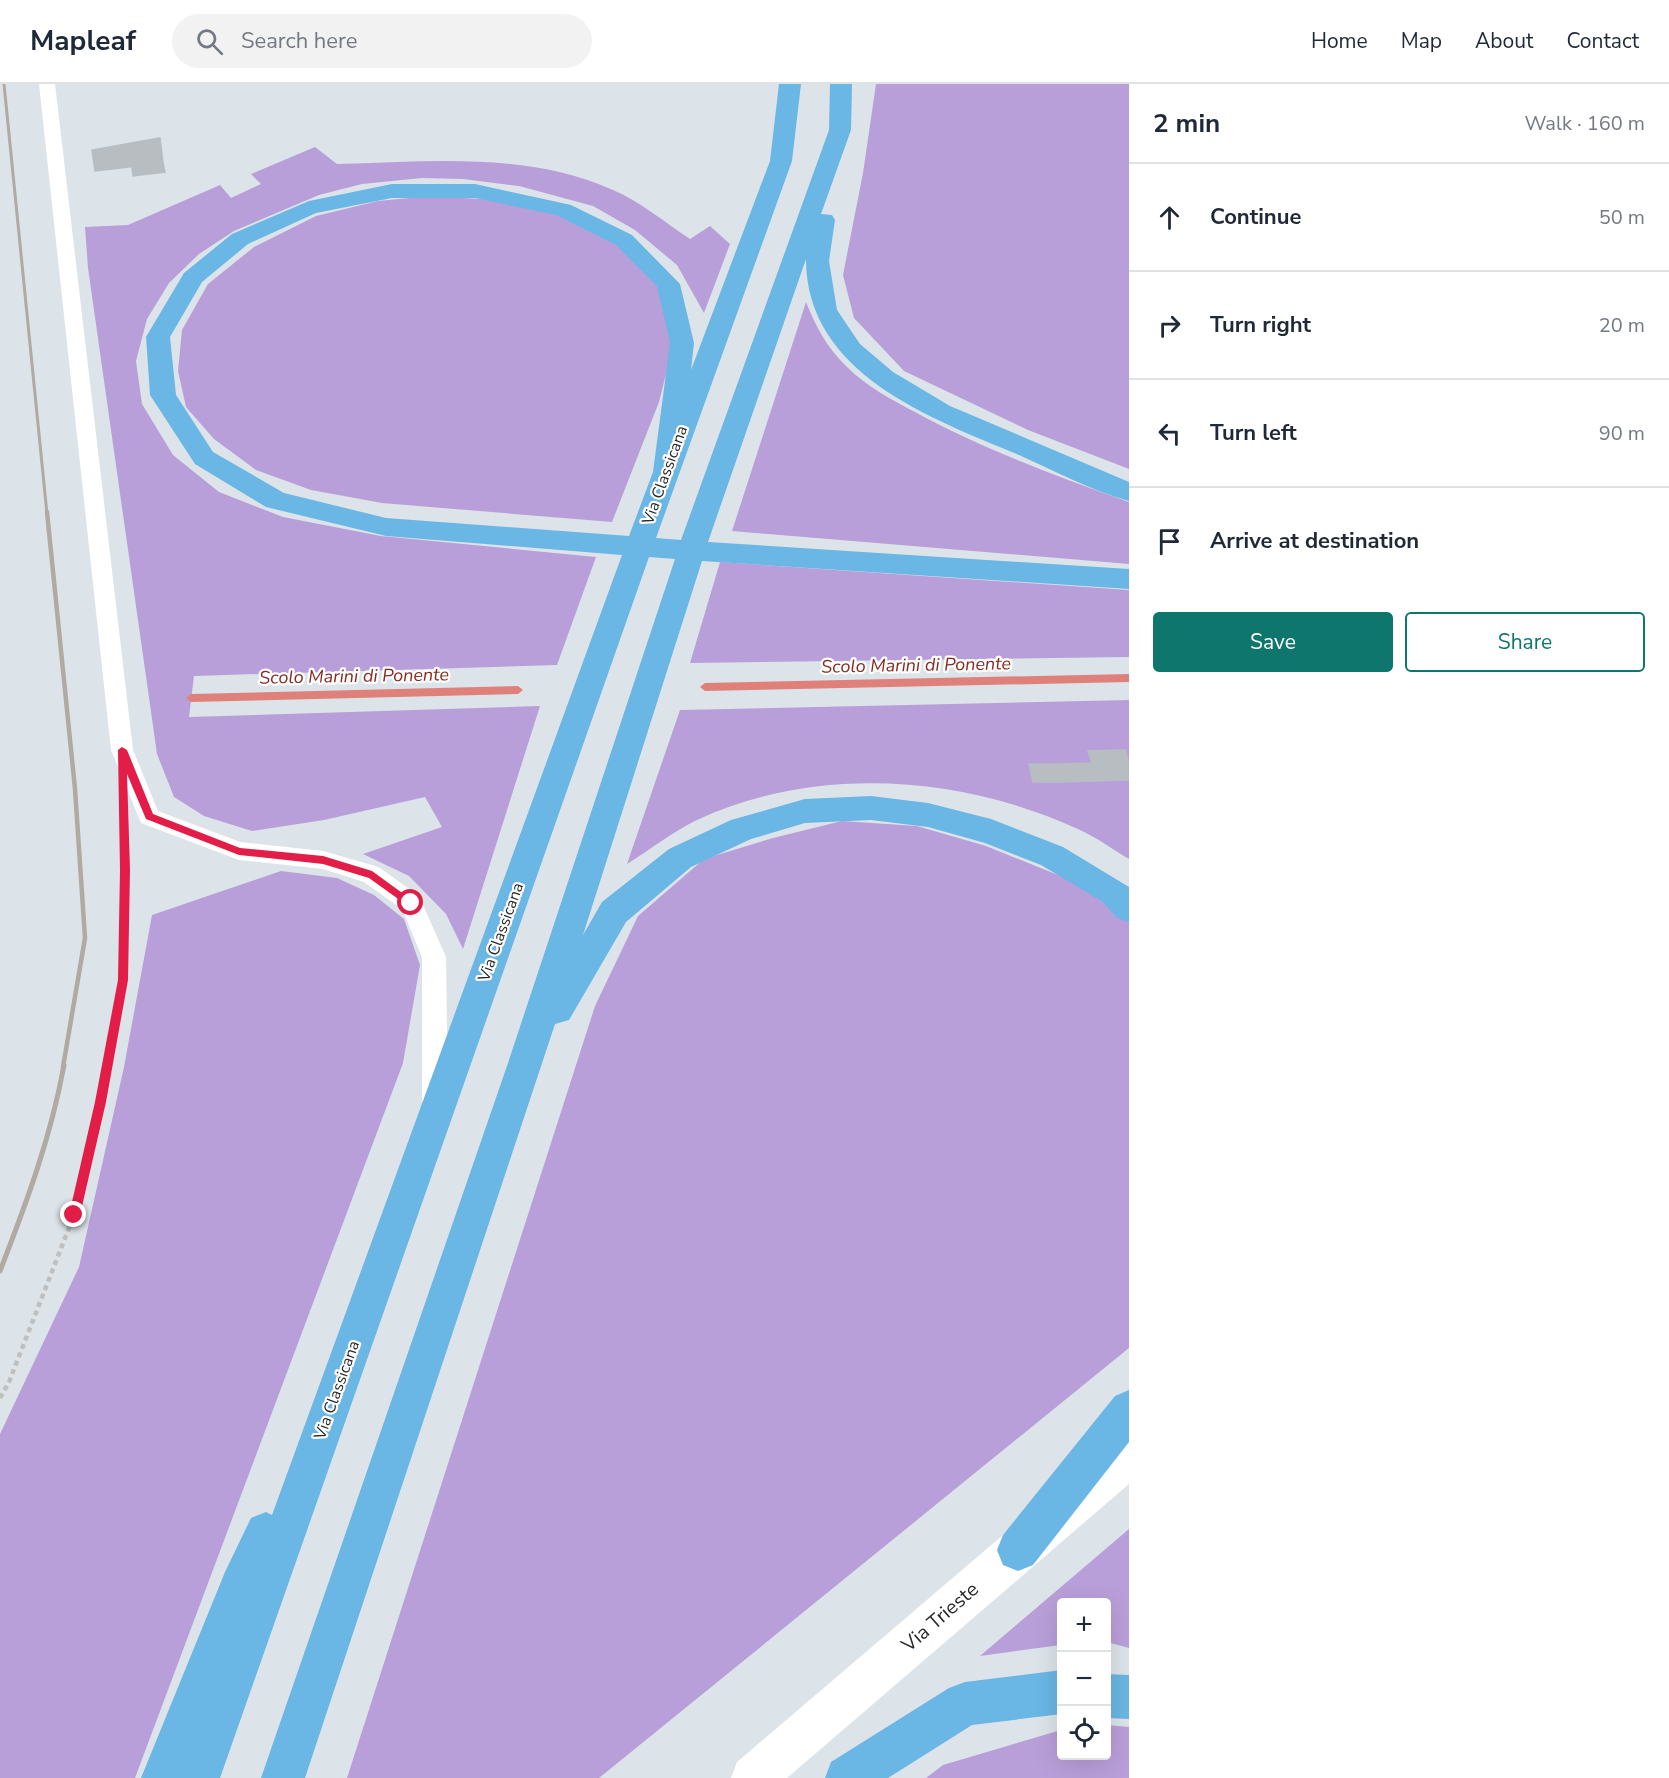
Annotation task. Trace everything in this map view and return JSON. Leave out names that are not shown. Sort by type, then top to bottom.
[{"type":"highway","points":[[783,84],[787,122]]},
{"type":"highway","name":"Via Classicana","points":[[198,1778],[666,472],[781,161],[790,84]]},
{"type":"highway","points":[[841,84],[840,130],[817,261],[825,310],[851,350],[884,378],[941,412],[1129,492]]},
{"type":"highway","points":[[283,1778],[524,1066],[714,482],[840,130]]},
{"type":"highway","points":[[666,472],[682,343],[668,284],[624,240],[563,210],[475,191],[392,191],[309,208],[240,239],[192,278],[158,337],[163,396],[204,458],[276,500],[386,526],[567,542],[1129,579]]},
{"type":"highway","points":[[524,1066],[614,912],[680,858],[741,829],[805,811],[871,808],[928,815],[991,832],[1053,856],[1114,893],[1129,908]]},
{"type":"highway","points":[[163,1778],[240,1587],[343,1371]]},
{"type":"highway","points":[[1018,1550],[1129,1410]]},
{"type":"highway","points":[[847,1778],[965,1704],[1057,1693]]},
{"type":"highway","points":[[1111,1696],[1129,1698]]},
{"type":"main road","name":"Via Trieste","points":[[753,1778],[1018,1550],[1129,1458]]},
{"type":"lane","points":[[47,84],[122,750],[149,817],[239,851],[323,860],[372,875],[411,903],[434,957],[435,1118]]},
{"type":"path","points":[[0,1398],[9,1382],[74,1215],[101,1102],[123,980],[124,834]]},
{"type":"shaded area","points":[[876,84],[1129,84],[1129,469],[1028,430],[904,371],[854,318],[843,275],[863,173]]},
{"type":"shaded area","points":[[315,147],[337,164],[442,161],[512,164],[546,169],[613,190],[642,206],[690,239],[710,226],[730,244],[704,313],[677,265],[635,230],[593,206],[519,186],[463,179],[422,178],[362,184],[319,195],[234,231],[199,254],[169,283],[147,319],[136,361],[142,404],[173,455],[219,492],[283,517],[381,536],[596,557],[557,665],[194,676],[189,717],[540,706],[463,949],[446,914],[409,876],[363,854],[442,827],[425,797],[324,820],[252,831],[204,816],[174,797],[157,754],[88,268],[85,227],[128,225],[220,185],[231,198],[261,184],[251,174]]},
{"type":"shaded area","points":[[430,196],[498,200],[552,213],[586,227],[625,250],[655,280],[664,296],[674,342],[659,402],[612,522],[382,503],[311,490],[256,470],[214,439],[186,407],[178,371],[182,330],[208,284],[254,247],[316,216],[378,201]]},
{"type":"shaded area","points":[[806,302],[818,329],[840,360],[854,374],[879,392],[993,450],[1129,502],[1129,564],[732,531]]},
{"type":"shaded area","points":[[720,562],[1129,590],[1129,657],[690,663]]},
{"type":"shaded area","points":[[1129,700],[1129,859],[1085,832],[1033,811],[985,797],[937,788],[888,784],[839,784],[790,791],[743,802],[697,820],[627,864],[680,710]]},
{"type":"shaded area","points":[[842,821],[917,826],[986,846],[1068,879],[1123,914],[1129,922],[1129,1348],[599,1778],[347,1778],[595,1006],[638,916],[704,859],[773,838]]},
{"type":"shaded area","points":[[281,871],[337,878],[374,895],[404,919],[420,965],[403,1063],[135,1778],[0,1778],[0,1434],[79,1267],[124,1067],[152,915]]},
{"type":"shaded area","points":[[1129,1529],[1129,1648],[1111,1643],[1111,1598],[1057,1598],[1057,1646],[980,1656]]},
{"type":"shaded area","points":[[1111,1725],[1129,1727],[1129,1778],[926,1778],[943,1765],[1057,1731],[1057,1760],[1111,1760]]},
{"type":"building","points":[[160,138],[163,163],[95,171],[92,150]]},
{"type":"building","points":[[163,163],[165,172],[133,176],[132,167]]},
{"type":"building","points":[[1125,750],[1129,763],[1129,780],[1063,782],[1058,764],[1092,763],[1088,751]]},
{"type":"building","points":[[1029,764],[1058,764],[1063,782],[1033,782]]},
{"type":"waterway","name":"Scolo Marini di Ponente","points":[[705,687],[1129,678]]},
{"type":"waterway","name":"Scolo Marini di Ponente","points":[[191,698],[518,690]]},
{"type":"railway","points":[[4,84],[47,514]]},
{"type":"railway","points":[[47,512],[75,789],[85,938],[63,1067]]},
{"type":"railway","points":[[0,1271],[45,1144],[64,1065]]},
{"type":"route","points":[[74,1215],[101,1102],[123,980],[125,870],[122,750],[149,817],[239,851],[323,860],[372,875],[411,903]]}]
